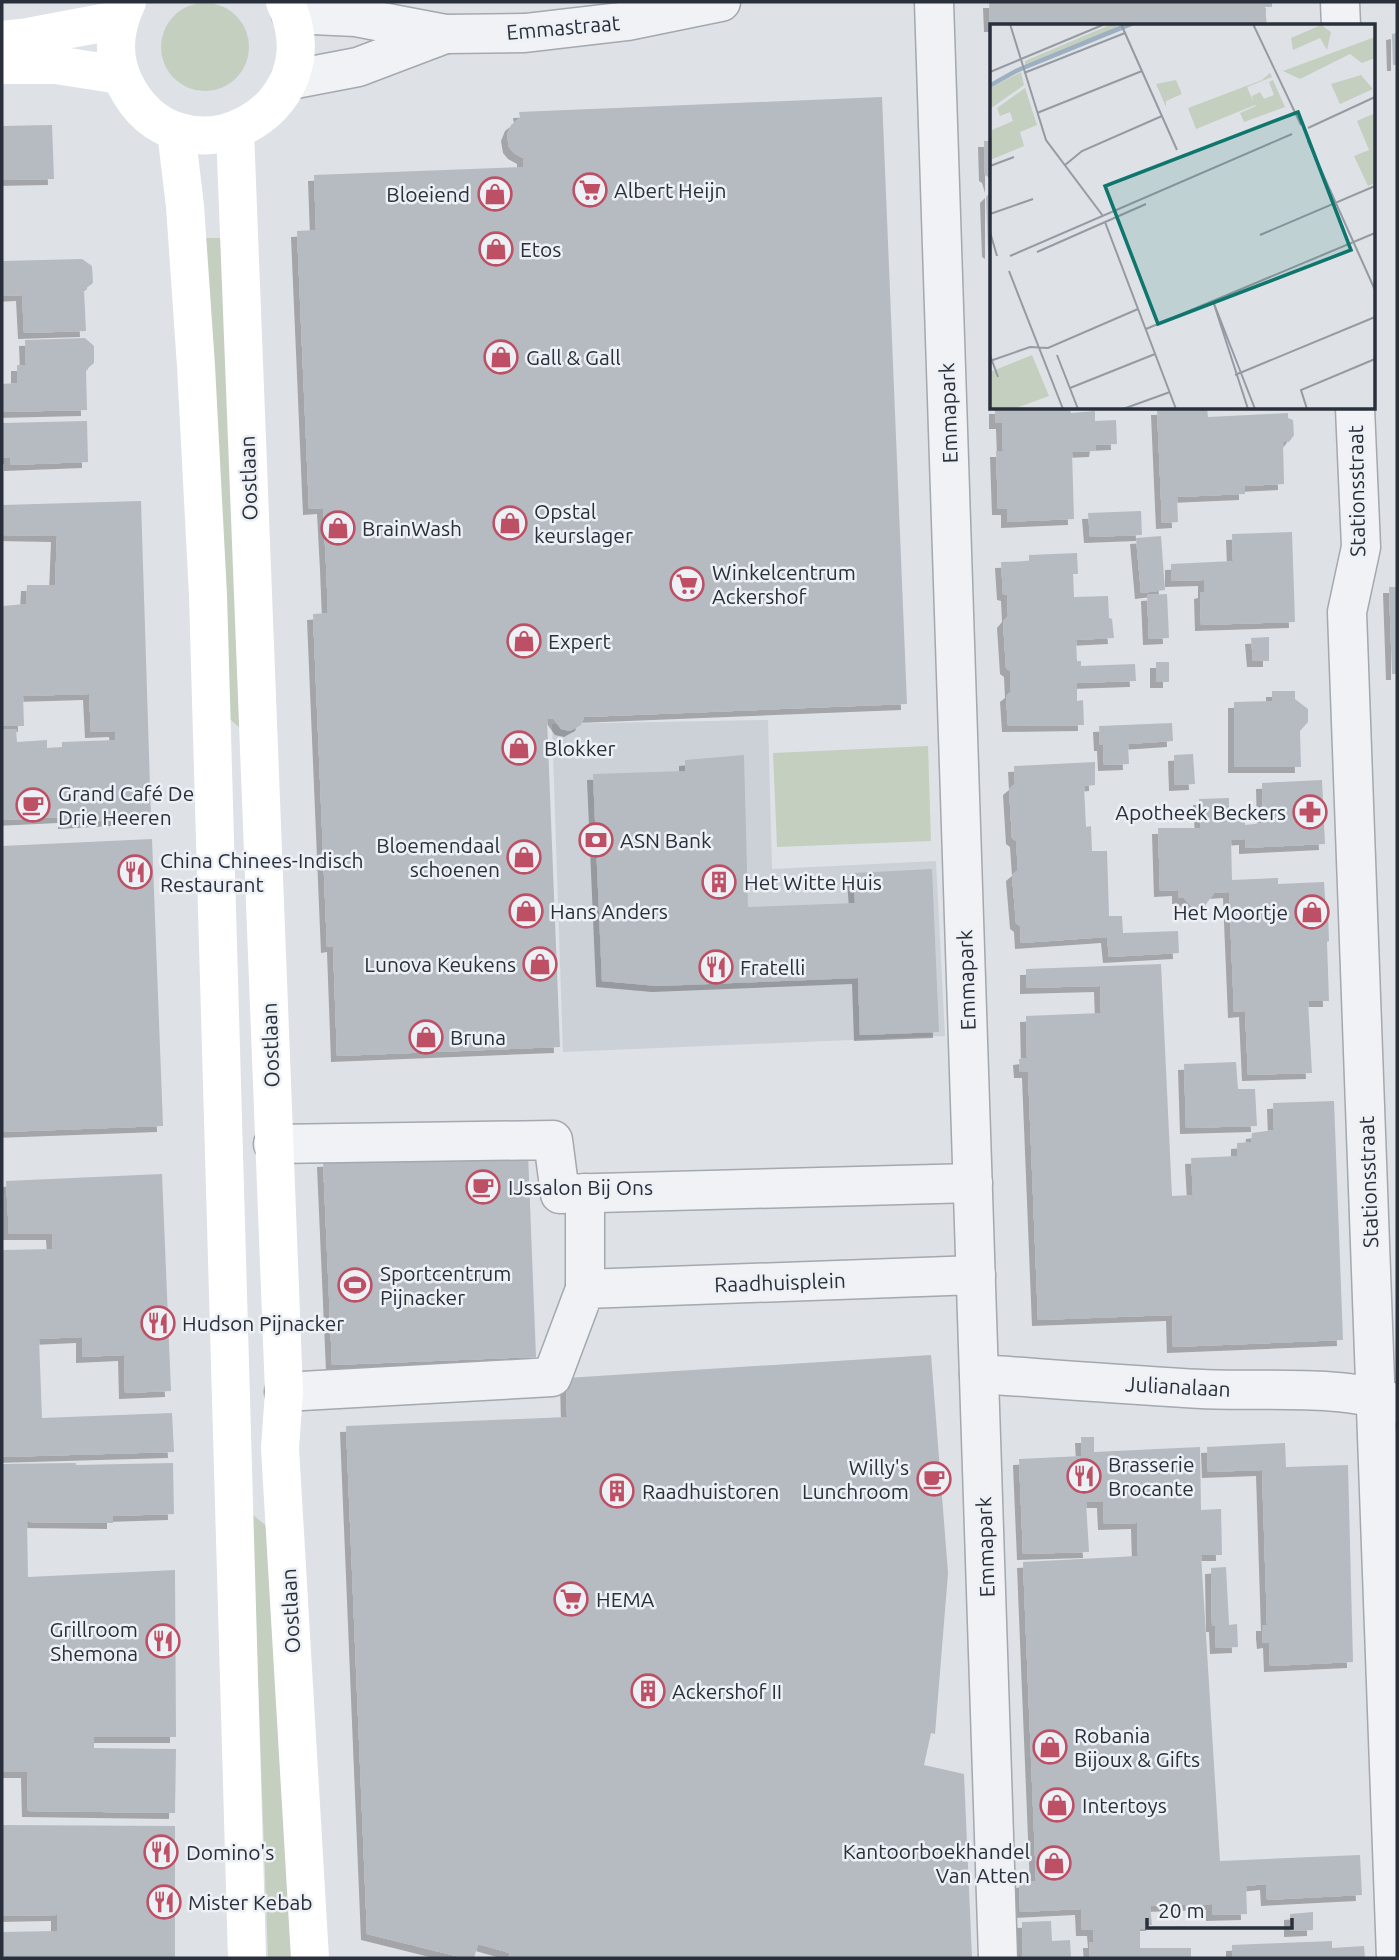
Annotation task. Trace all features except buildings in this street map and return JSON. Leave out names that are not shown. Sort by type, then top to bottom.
[{"type":"main road","points":[[2,40],[122,11],[116,57],[120,75],[131,96],[146,113],[176,131],[209,135],[235,131],[262,116],[278,99],[290,80],[296,57],[296,35],[288,8]]},
{"type":"main road","points":[[2,65],[56,65],[120,75]]},
{"type":"main road","points":[[176,131],[185,206],[208,595],[247,1958]]},
{"type":"main road","name":"Oostlaan","points":[[235,131],[273,1144],[285,1392],[281,1447],[310,1958]]},
{"type":"street","name":"Emmastraat","points":[[288,8],[445,34],[538,31],[628,21],[721,2]]},
{"type":"street","name":"Emmapark","points":[[934,2],[998,1958]]},
{"type":"street","points":[[1340,2],[1341,24]]},
{"type":"street","name":"Emmastraat","points":[[290,80],[358,67],[445,34]]},
{"type":"street","name":"Stationsstraat","points":[[1355,410],[1361,547],[1347,612],[1390,1396],[1384,1664],[1396,1958]]},
{"type":"street","points":[[273,1144],[552,1139],[560,1194],[973,1183]]},
{"type":"street","points":[[285,1392],[552,1377],[585,1289],[585,1193]]},
{"type":"street","name":"Raadhuisplein","points":[[585,1289],[976,1275]]},
{"type":"street","name":"Julianalaan","points":[[979,1374],[1203,1389],[1390,1396]]},
{"type":"shaded area","points":[[768,720],[772,869],[936,861],[945,1036],[563,1052],[552,724]]},
{"type":"green space","points":[[205,3],[222,6],[236,16],[246,30],[249,47],[246,64],[236,78],[222,88],[205,91],[188,88],[174,78],[164,64],[161,47],[164,30],[174,16],[188,6]]},
{"type":"green space","points":[[199,238],[224,238],[243,731],[218,708]]},
{"type":"green space","points":[[928,746],[931,841],[777,847],[773,753]]},
{"type":"green space","points":[[252,1514],[276,1534],[292,1958],[268,1958]]},
{"type":"place","name":"Albert Heijn","points":[[590,190]]},
{"type":"place","name":"Bloeiend","points":[[495,194]]},
{"type":"place","name":"Etos","points":[[496,249]]},
{"type":"place","name":"Gall & Gall","points":[[501,357]]},
{"type":"place","name":"Opstal keurslager","points":[[510,523]]},
{"type":"place","name":"BrainWash","points":[[338,528]]},
{"type":"place","name":"Winkelcentrum Ackershof","points":[[687,584]]},
{"type":"place","name":"Expert","points":[[524,641]]},
{"type":"place","name":"Blokker","points":[[519,748]]},
{"type":"place","name":"Grand Café De Drie Heeren","points":[[33,805]]},
{"type":"place","name":"Apotheek Beckers","points":[[1310,812]]},
{"type":"place","name":"ASN Bank","points":[[596,840]]},
{"type":"place","name":"Bloemendaal schoenen","points":[[524,857]]},
{"type":"place","name":"China Chinees-Indisch Restaurant","points":[[135,872]]},
{"type":"place","name":"Het Witte Huis","points":[[719,882]]},
{"type":"place","name":"Hans Anders","points":[[526,911]]},
{"type":"place","name":"Het Moortje","points":[[1312,912]]},
{"type":"place","name":"Lunova Keukens","points":[[540,964]]},
{"type":"place","name":"Fratelli","points":[[716,967]]},
{"type":"place","name":"Bruna","points":[[426,1037]]},
{"type":"place","name":"IJssalon Bij Ons","points":[[483,1187]]},
{"type":"place","name":"Sportcentrum Pijnacker","points":[[355,1285]]},
{"type":"place","name":"Hudson Pijnacker","points":[[158,1323]]},
{"type":"place","name":"Brasserie Brocante","points":[[1084,1476]]},
{"type":"place","name":"Willy's Lunchroom","points":[[934,1479]]},
{"type":"place","name":"Raadhuistoren","points":[[617,1491]]},
{"type":"place","name":"HEMA","points":[[571,1599]]},
{"type":"place","name":"Grillroom Shemona","points":[[163,1641]]},
{"type":"place","name":"Ackershof II","points":[[648,1691]]},
{"type":"place","name":"Robania Bijoux & Gifts","points":[[1050,1747]]},
{"type":"place","name":"Intertoys","points":[[1057,1805]]},
{"type":"place","name":"Domino's","points":[[161,1852]]},
{"type":"place","name":"Kantoorboekhandel Van Atten","points":[[1054,1863]]},
{"type":"place","name":"Mister Kebab","points":[[164,1902]]}]
